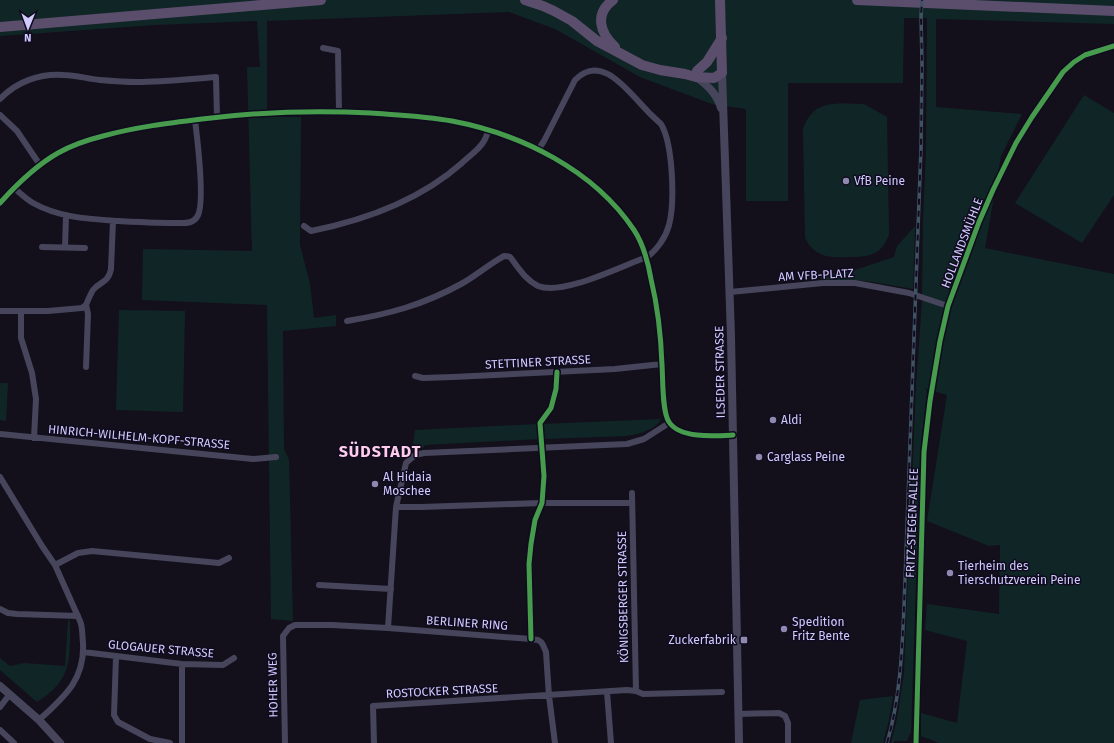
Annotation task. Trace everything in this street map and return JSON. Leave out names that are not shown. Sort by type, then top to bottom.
[{"type":"main road","points":[[0,27],[321,0]]},
{"type":"main road","points":[[525,0],[554,11],[572,21],[598,41],[642,65],[672,73],[697,74],[714,78],[722,73],[720,2]]},
{"type":"main road","points":[[613,0],[604,11],[601,23],[602,31],[606,38],[625,56]]},
{"type":"main road","points":[[857,0],[1114,11]]},
{"type":"main road","points":[[946,0],[978,5]]},
{"type":"main road","points":[[697,74],[707,62],[722,38]]},
{"type":"street","name":"HOLLANDSMÜHLE","points":[[948,306],[979,222],[993,190],[1016,143],[1032,117],[1063,72],[1074,62],[1085,55],[1114,46]]},
{"type":"street","points":[[323,48],[338,51],[339,112]]},
{"type":"street","points":[[347,321],[395,311],[424,302],[461,284],[504,256],[511,257],[524,275],[533,283],[548,288],[559,288],[577,283],[646,257],[653,252],[666,234],[669,226],[672,190],[671,165],[668,145],[661,124],[622,83],[609,74],[598,71],[590,71],[579,76],[575,80],[538,150]]},
{"type":"street","name":"ILSEDER STRASSE","points":[[722,73],[730,292],[739,743]]},
{"type":"street","points":[[697,74],[713,92],[723,112]]},
{"type":"street","points":[[0,99],[7,92],[21,84],[35,78],[48,75],[137,82],[216,77],[216,117]]},
{"type":"street","points":[[0,204],[26,176],[58,153],[81,142],[141,127],[216,117],[270,113],[339,112],[441,119],[489,130],[554,158],[585,179],[623,216],[635,231],[646,257],[659,320],[664,403],[666,415],[670,423],[677,429],[687,433],[698,435],[733,435]]},
{"type":"street","points":[[0,115],[17,131],[40,165]]},
{"type":"street","points":[[14,188],[32,202],[66,216],[113,221],[190,222],[196,219],[199,214],[201,190],[200,161],[195,120]]},
{"type":"street","points":[[304,226],[311,231],[341,224],[387,210],[415,196],[443,178],[478,148],[484,142],[489,130]]},
{"type":"street","points":[[66,216],[66,247]]},
{"type":"street","points":[[0,311],[21,312],[66,310],[82,308],[86,305],[92,291],[108,278],[112,269],[113,221]]},
{"type":"street","points":[[42,247],[85,248]]},
{"type":"street","name":"AM VFB-PLATZ","points":[[730,292],[823,283],[855,283],[909,294],[948,306]]},
{"type":"street","points":[[86,305],[88,314],[86,367]]},
{"type":"street","name":"FRITZ-STEGEN-ALLEE","points":[[916,743],[924,452],[931,394],[940,341],[948,306]]},
{"type":"street","points":[[21,312],[21,338],[32,373],[36,399],[34,438]]},
{"type":"street","name":"STETTINER STRASSE","points":[[415,376],[423,378],[453,378],[615,369],[662,364]]},
{"type":"street","points":[[388,628],[396,507],[406,463],[415,455],[424,453],[627,444],[644,439],[670,423]]},
{"type":"street","name":"HINRICH-WILHELM-KOPF-STRASSE","points":[[0,434],[252,458],[276,457]]},
{"type":"street","points":[[0,476],[55,565],[82,627],[84,652],[80,671],[74,684],[39,720]]},
{"type":"street","name":"KÖNIGSBERGER STRASSE","points":[[632,493],[636,691]]},
{"type":"street","points":[[396,507],[542,503],[632,503]]},
{"type":"street","points":[[55,565],[78,553],[92,551],[219,563],[229,558]]},
{"type":"street","points":[[319,585],[391,589]]},
{"type":"street","points":[[0,609],[8,613],[17,614],[78,616]]},
{"type":"street","name":"BERLINER RING","points":[[289,628],[295,625],[332,625],[538,640],[543,645],[546,652],[549,696],[555,743]]},
{"type":"street","name":"HOHER WEG","points":[[285,743],[283,636],[289,628]]},
{"type":"street","name":"GLOGAUER STRASSE","points":[[84,652],[182,664],[223,665],[234,658]]},
{"type":"street","points":[[116,657],[114,715],[118,722],[150,739],[170,743]]},
{"type":"street","points":[[182,664],[182,743]]},
{"type":"street","points":[[0,686],[48,728],[68,743]]},
{"type":"street","points":[[549,696],[627,690],[636,691],[643,694],[722,692]]},
{"type":"street","points":[[607,692],[611,743]]},
{"type":"street","points":[[0,707],[10,694]]},
{"type":"street","name":"ROSTOCKER STRASSE","points":[[374,743],[373,706],[549,696]]},
{"type":"street","points":[[738,714],[779,713],[785,716],[788,723],[788,743]]},
{"type":"street","points":[[48,728],[60,743]]},
{"type":"street","points":[[0,730],[14,743]]},
{"type":"green space","points":[[0,0],[1114,0],[1114,24],[936,19],[936,107],[1022,114],[1001,156],[985,248],[1114,274],[1114,743],[939,743],[921,736],[921,713],[957,723],[967,641],[925,630],[927,604],[999,614],[1000,545],[989,546],[927,521],[947,395],[923,388],[927,390],[920,459],[911,732],[907,741],[895,741],[891,743],[897,719],[904,673],[916,386],[922,301],[926,151],[927,18],[904,18],[903,83],[788,83],[788,201],[746,201],[746,109],[712,104],[640,77],[555,29],[509,12],[267,21],[267,117],[301,117],[300,245],[310,284],[314,318],[336,315],[336,326],[283,331],[284,449],[289,460],[293,621],[271,619],[267,305],[142,300],[143,249],[252,251],[247,67],[260,67],[257,21],[155,25],[0,36]]},
{"type":"green space","points":[[1084,95],[1114,113],[1114,195],[1082,243],[1015,203]]},
{"type":"green space","name":"VfB Peine","points":[[836,104],[864,104],[887,117],[889,234],[882,247],[878,251],[868,256],[840,257],[823,255],[813,249],[805,238],[803,129],[813,112],[820,107]]},
{"type":"green space","points":[[915,226],[913,289],[855,280],[822,280],[820,276],[855,270],[894,257],[897,246]]},
{"type":"green space","points":[[119,310],[185,311],[183,412],[116,410]]},
{"type":"green space","points":[[0,383],[8,383],[6,421],[0,420]]},
{"type":"green space","points":[[661,419],[659,423],[651,429],[627,436],[543,439],[542,424]]},
{"type":"green space","points":[[538,424],[539,439],[425,445],[423,448],[417,449],[413,445],[415,430]]},
{"type":"green space","points":[[68,620],[70,621],[70,650],[66,670],[56,686],[37,702],[0,670],[0,658],[10,666],[24,663],[65,666]]},
{"type":"green space","points":[[893,696],[883,743],[851,743],[860,700]]},
{"type":"railway","points":[[887,743],[898,693],[903,624],[921,148],[922,0]]},
{"type":"cycle path","points":[[916,743],[924,452],[930,401],[940,341],[948,306],[979,222],[993,190],[1016,143],[1032,117],[1063,72],[1074,62],[1085,55],[1114,46]]},
{"type":"cycle path","points":[[0,203],[20,182],[58,153],[85,141],[115,133],[177,122],[265,113],[350,112],[442,119],[478,127],[504,135],[529,145],[554,158],[598,189],[618,209],[634,230],[645,254],[648,266],[659,322],[664,403],[669,422],[674,427],[690,434],[708,436],[733,435]]},
{"type":"cycle path","points":[[531,639],[529,564],[535,520],[542,503],[544,476],[540,423],[551,408],[556,389],[557,372]]},
{"type":"place","name":"VfB Peine","points":[[846,181]]},
{"type":"place","name":"Aldi","points":[[773,420]]},
{"type":"place","name":"Carglass Peine","points":[[759,457]]},
{"type":"place","name":"Al Hidaia Moschee","points":[[375,484]]},
{"type":"place","name":"Tierheim des Tierschutzverein Peine","points":[[950,573]]},
{"type":"place","name":"Spedition Fritz Bente","points":[[784,629]]},
{"type":"place","name":"Zuckerfabrik","points":[[744,640]]},
{"type":"district","name":"SÜDSTADT","points":[[380,451]]}]
